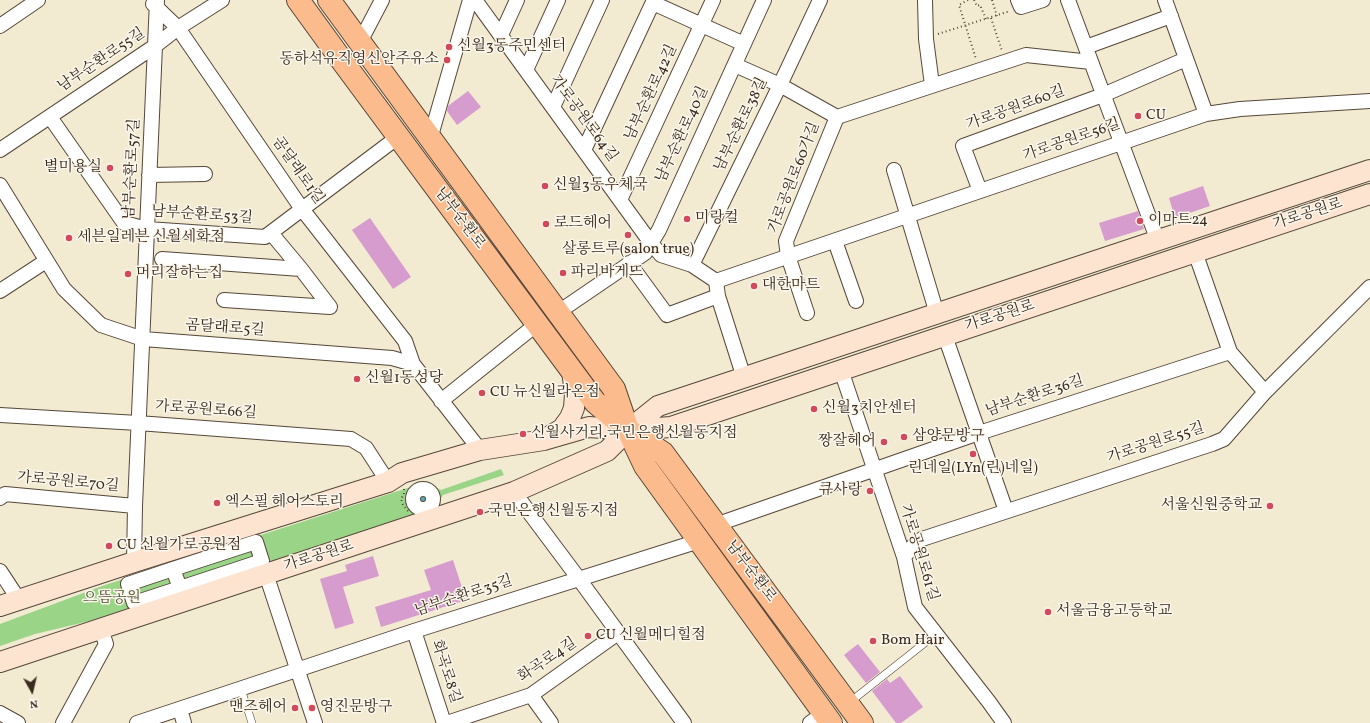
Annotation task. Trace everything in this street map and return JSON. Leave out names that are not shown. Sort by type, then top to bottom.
[{"type":"main road","name":"남부순환로","points":[[298,0],[595,402],[628,430],[663,454],[862,723]]},
{"type":"main road","name":"남부순환로","points":[[329,0],[614,390],[628,430],[645,466],[699,541],[822,720]]},
{"type":"main road","name":"가로공원로","points":[[0,662],[514,492],[607,451],[628,430],[658,406],[1370,170]]},
{"type":"main road","name":"가로공원로","points":[[0,606],[388,482],[402,473],[480,450],[544,440],[589,427],[628,430],[671,427],[1370,194]]},
{"type":"main road","points":[[544,440],[562,429],[570,418],[574,408],[575,394],[572,370]]},
{"type":"street","points":[[0,26],[22,4],[38,0]]},
{"type":"street","name":"남부순환로55길","points":[[0,150],[155,46],[178,28],[222,0]]},
{"type":"street","points":[[360,42],[382,0]]},
{"type":"street","points":[[430,139],[470,0]]},
{"type":"street","name":"가로공원로64길","points":[[475,0],[661,255],[692,265],[716,281]]},
{"type":"street","points":[[501,35],[517,0]]},
{"type":"street","points":[[526,70],[558,0]]},
{"type":"street","points":[[553,107],[602,0]]},
{"type":"street","name":"남부순환로42길","points":[[620,200],[713,0]]},
{"type":"street","name":"남부순환로40길","points":[[557,313],[645,253],[659,230],[764,0]]},
{"type":"street","name":"남부순환로38길","points":[[692,265],[780,86],[820,0]]},
{"type":"street","points":[[925,0],[926,39],[932,85]]},
{"type":"street","points":[[1020,4],[1043,0]]},
{"type":"street","points":[[1068,0],[1158,240]]},
{"type":"street","points":[[1165,0],[1206,114]]},
{"type":"street","points":[[584,150],[654,1],[702,26],[744,44]]},
{"type":"street","name":"곰달래로1길","points":[[154,2],[178,28],[302,209],[405,341],[413,364]]},
{"type":"street","name":"남부순환로57길","points":[[138,423],[143,340],[155,46],[154,2]]},
{"type":"street","points":[[1086,47],[1170,16]]},
{"type":"street","name":"가로공원로60가길","points":[[788,256],[786,241],[837,117],[1026,55],[1091,62]]},
{"type":"street","name":"가로공원로60길","points":[[980,191],[963,146],[1103,95],[1186,59]]},
{"type":"street","points":[[735,65],[780,86],[837,117]]},
{"type":"street","name":"가로공원로56길","points":[[716,281],[1206,114],[1240,109],[1370,101]]},
{"type":"street","name":"남부순환로53길","points":[[50,117],[124,222],[147,229],[265,237],[398,137]]},
{"type":"street","points":[[894,170],[937,314]]},
{"type":"street","points":[[149,175],[205,174]]},
{"type":"street","name":"곰달래로5길","points":[[0,185],[64,289],[101,325],[143,340],[392,358],[413,364]]},
{"type":"street","points":[[224,300],[330,307],[271,233]]},
{"type":"street","points":[[835,240],[856,301]]},
{"type":"street","points":[[1195,252],[1230,352],[1265,392]]},
{"type":"street","points":[[788,256],[807,313]]},
{"type":"street","points":[[162,259],[301,269]]},
{"type":"street","points":[[0,291],[46,261]]},
{"type":"street","points":[[629,263],[667,315],[718,296]]},
{"type":"street","points":[[716,281],[718,296],[744,378]]},
{"type":"street","name":"가로공원로55길","points":[[904,557],[913,546],[922,539],[1224,439],[1265,392],[1370,287]]},
{"type":"street","points":[[441,401],[537,324]]},
{"type":"street","points":[[945,336],[1006,511]]},
{"type":"street","name":"남부순환로36길","points":[[715,525],[874,469],[1230,352]]},
{"type":"street","points":[[413,364],[480,450]]},
{"type":"street","name":"가로공원로61길","points":[[840,370],[904,557],[915,607],[1004,723]]},
{"type":"street","name":"가로공원로66길","points":[[0,415],[138,423],[352,439],[366,448],[388,482]]},
{"type":"street","points":[[134,562],[138,423]]},
{"type":"street","points":[[418,490],[414,495],[413,502],[417,507],[424,509]]},
{"type":"street","points":[[514,492],[684,723]]},
{"type":"street","name":"가로공원로70길","points":[[0,498],[5,494],[135,506]]},
{"type":"street","name":"남부순환로35길","points":[[137,723],[414,631],[699,541]]},
{"type":"street","points":[[256,542],[262,560],[180,588],[134,603],[128,584],[256,542]]},
{"type":"street","points":[[173,569],[180,588]]},
{"type":"street","points":[[0,571],[19,600]]},
{"type":"street","points":[[266,574],[315,723]]},
{"type":"street","points":[[63,723],[106,644],[101,629]]},
{"type":"street","name":"화곡로8길","points":[[414,631],[444,723]]},
{"type":"street","name":"화곡로4길","points":[[447,723],[531,695],[618,633]]},
{"type":"street","points":[[531,695],[551,723]]},
{"type":"street","points":[[180,709],[184,723]]},
{"type":"street","points":[[0,712],[18,723]]},
{"type":"lane","points":[[848,704],[936,634]]},
{"type":"lane","points":[[241,689],[252,723]]},
{"type":"path","points":[[968,0],[960,5],[980,70]]},
{"type":"path","points":[[974,0],[977,6],[980,5],[986,19]]},
{"type":"path","points":[[992,0],[997,16]]},
{"type":"path","points":[[926,39],[997,16],[1020,4]]},
{"type":"path","points":[[991,18],[1006,61]]},
{"type":"path","points":[[404,494],[401,499],[403,506],[410,513]]},
{"type":"green space","name":"으뜸공원","points":[[501,469],[504,475],[443,495],[435,508],[429,511],[115,615],[35,634],[0,646],[0,624],[105,585],[420,484],[428,484],[441,490]]},
{"type":"water","points":[[423,492],[428,494],[430,499],[428,504],[423,506],[418,504],[416,499],[418,494]]},
{"type":"building","points":[[468,91],[481,107],[457,125],[447,111],[448,106]]},
{"type":"building","points":[[1203,186],[1210,206],[1175,218],[1169,198]]},
{"type":"building","points":[[1138,211],[1144,229],[1105,241],[1099,223]]},
{"type":"building","points":[[370,218],[411,277],[393,289],[352,230]]},
{"type":"building","points":[[373,556],[379,576],[343,587],[354,623],[335,629],[320,579],[347,571],[345,565]]},
{"type":"building","points":[[453,560],[466,600],[381,627],[375,607],[431,590],[424,570]]},
{"type":"building","points":[[858,644],[880,672],[866,683],[844,655]]},
{"type":"building","points":[[900,676],[923,707],[901,723],[896,723],[872,691],[887,679],[890,683]]},
{"type":"place","name":"신월3동주민센터","points":[[449,47]]},
{"type":"place","name":"동하석유직영신안주유소","points":[[447,60]]},
{"type":"place","name":"CU","points":[[1138,116]]},
{"type":"place","name":"별미용실","points":[[110,168]]},
{"type":"place","name":"신월3동우체국","points":[[545,186]]},
{"type":"place","name":"미랑컬","points":[[687,219]]},
{"type":"place","name":"이마트24","points":[[1140,221]]},
{"type":"place","name":"로드헤어","points":[[546,224]]},
{"type":"place","name":"살롱트루(salon true)","points":[[628,235]]},
{"type":"place","name":"세븐일레븐 신월세화점","points":[[69,238]]},
{"type":"place","name":"파리바게뜨","points":[[563,273]]},
{"type":"place","name":"머리잘하는집","points":[[128,274]]},
{"type":"place","name":"대한마트","points":[[754,286]]},
{"type":"place","name":"신월1동성당","points":[[357,379]]},
{"type":"place","name":"CU 뉴신월라온점","points":[[482,393]]},
{"type":"place","name":"신월3치안센터","points":[[814,409]]},
{"type":"place","name":"신월사거리.국민은행신월동지점","points":[[523,434]]},
{"type":"place","name":"삼양문방구","points":[[904,437]]},
{"type":"place","name":"짱잘헤어","points":[[884,442]]},
{"type":"place","name":"린네일(LYn(린)네일)","points":[[973,454]]},
{"type":"place","name":"큐사랑","points":[[870,491]]},
{"type":"place","name":"엑스필 헤어스토리","points":[[217,503]]},
{"type":"place","name":"서울신원중학교","points":[[1270,506]]},
{"type":"place","name":"국민은행신월동지점","points":[[480,512]]},
{"type":"place","name":"CU 신월가로공원점","points":[[109,546]]},
{"type":"place","name":"서울금융고등학교","points":[[1048,612]]},
{"type":"place","name":"CU 신월메디힐점","points":[[588,636]]},
{"type":"place","name":"Bom Hair","points":[[873,641]]},
{"type":"place","name":"맨즈헤어","points":[[295,708]]},
{"type":"place","name":"영진문방구","points":[[312,708]]}]
